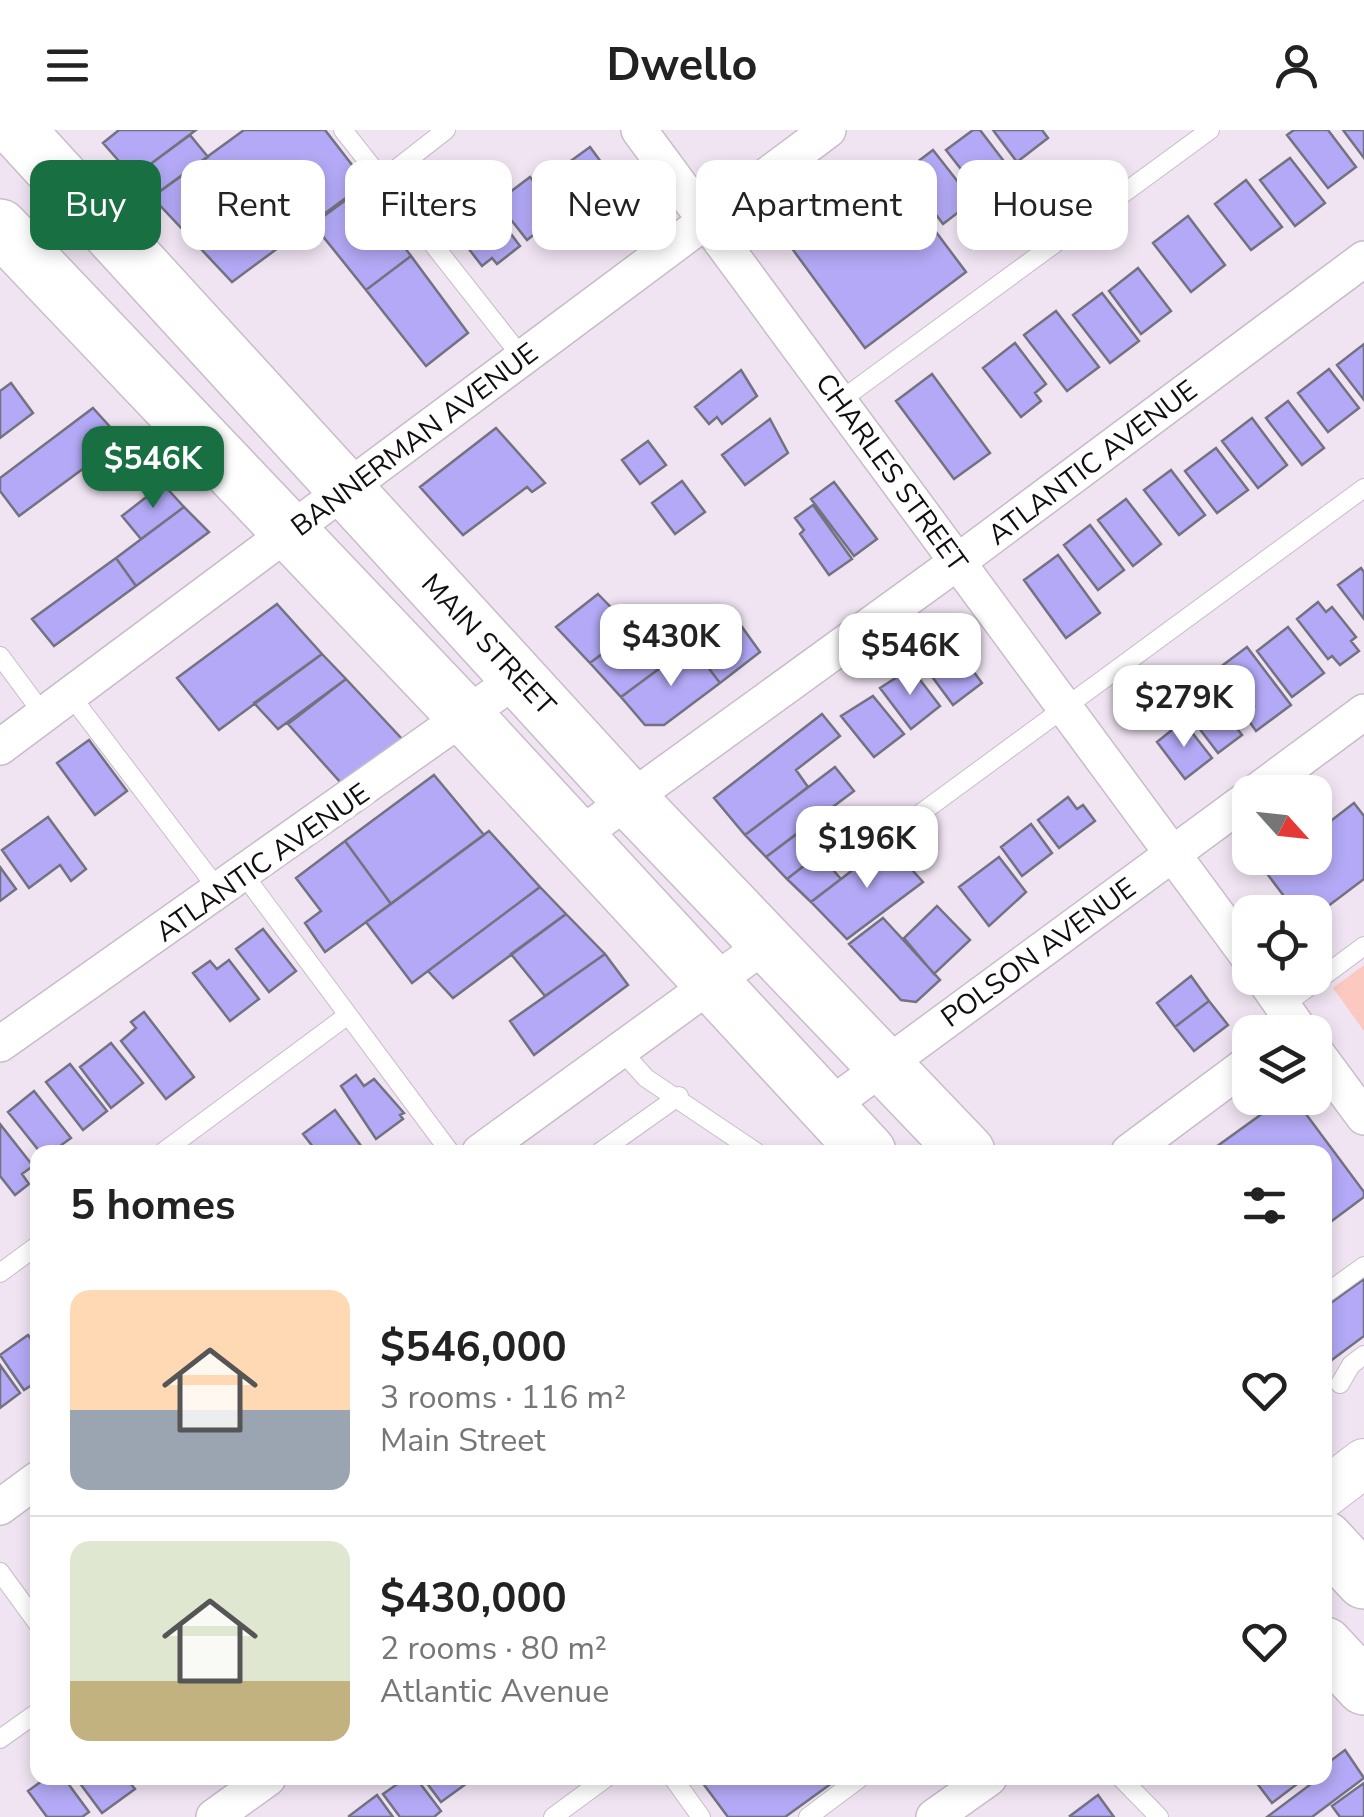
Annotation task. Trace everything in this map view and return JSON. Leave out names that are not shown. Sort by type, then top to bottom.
[{"type":"main road","name":"MAIN STREET","points":[[19,139],[521,676],[629,799],[961,1145]]},
{"type":"main road","points":[[0,228],[466,717],[861,1145]]},
{"type":"main road","points":[[1332,1488],[1364,1463]]},
{"type":"main road","points":[[1332,1653],[1364,1687]]},
{"type":"street","name":"CHARLES STREET","points":[[640,130],[696,204]]},
{"type":"street","name":"BANNERMAN AVENUE","points":[[788,160],[828,130]]},
{"type":"street","name":"BANNERMAN AVENUE","points":[[0,747],[696,229]]},
{"type":"street","name":"CHARLES STREET","points":[[730,250],[1232,935]]},
{"type":"street","name":"ATLANTIC AVENUE","points":[[576,839],[1364,259]]},
{"type":"street","name":"ATLANTIC AVENUE","points":[[0,1044],[232,884],[521,676]]},
{"type":"street","points":[[1279,775],[1364,712]]},
{"type":"street","name":"POLSON AVENUE","points":[[827,1108],[1232,811]]},
{"type":"street","points":[[486,1145],[769,942]]},
{"type":"street","points":[[1332,1074],[1364,1116]]},
{"type":"street","points":[[1138,1145],[1232,1075]]},
{"type":"street","points":[[0,1507],[30,1485]]},
{"type":"street","points":[[214,1817],[258,1785]]},
{"type":"lane","points":[[342,130],[366,160]]},
{"type":"lane","points":[[408,160],[446,130]]},
{"type":"lane","points":[[841,400],[1210,130]]},
{"type":"lane","points":[[437,250],[521,356]]},
{"type":"lane","points":[[917,816],[1364,488]]},
{"type":"lane","points":[[0,656],[58,705],[232,884],[469,1145]]},
{"type":"lane","points":[[1297,1015],[1364,946]]},
{"type":"lane","points":[[172,1145],[348,1015]]},
{"type":"lane","points":[[619,1048],[646,1078],[746,1145]]},
{"type":"lane","points":[[610,1145],[678,1096]]},
{"type":"lane","points":[[0,1273],[30,1251]]},
{"type":"lane","points":[[1332,1289],[1364,1266]]},
{"type":"lane","points":[[1340,1384],[1351,1364],[1364,1355]]},
{"type":"lane","points":[[0,1572],[30,1613]]},
{"type":"lane","points":[[0,1739],[30,1718]]},
{"type":"lane","points":[[552,1817],[596,1785]]},
{"type":"lane","points":[[678,1785],[702,1817]]},
{"type":"lane","points":[[808,1817],[851,1785]]},
{"type":"lane","points":[[1128,1785],[1159,1817]]},
{"type":"shaded area","points":[[1364,965],[1364,1031],[1333,988]]},
{"type":"building","points":[[119,130],[196,130],[156,160],[118,160],[103,143]]},
{"type":"building","points":[[244,130],[325,130],[348,160],[345,160],[345,199],[325,213],[325,160],[203,160]]},
{"type":"building","points":[[973,130],[980,130],[1003,160],[957,160],[957,164],[946,150]]},
{"type":"building","points":[[993,130],[1042,130],[1048,138],[1016,160]]},
{"type":"building","points":[[1294,130],[1328,130],[1356,167],[1328,188],[1287,135]]},
{"type":"building","points":[[1343,130],[1364,130],[1364,158]]},
{"type":"building","points":[[190,135],[208,157],[181,160],[181,176],[161,191],[161,160],[156,160]]},
{"type":"building","points":[[590,147],[600,160],[572,160]]},
{"type":"building","points":[[933,150],[957,181],[957,213],[943,224],[937,216],[937,160],[920,160]]},
{"type":"building","points":[[1290,158],[1325,203],[1295,226],[1260,180]]},
{"type":"building","points":[[181,176],[181,228],[161,207],[161,190]]},
{"type":"building","points":[[530,177],[532,180],[532,236],[527,240],[512,221],[512,191]]},
{"type":"building","points":[[1246,180],[1282,227],[1251,250],[1215,204]]},
{"type":"building","points":[[345,201],[345,250],[407,250],[411,256],[366,290],[325,239],[325,215]]},
{"type":"building","points":[[1188,216],[1225,265],[1191,292],[1153,243]]},
{"type":"building","points":[[937,233],[966,272],[865,348],[793,250],[937,250]]},
{"type":"building","points":[[512,235],[520,246],[497,264],[492,258],[482,266],[470,250],[512,250]]},
{"type":"building","points":[[202,250],[275,250],[232,282]]},
{"type":"building","points":[[411,256],[468,333],[426,366],[366,290]]},
{"type":"building","points":[[1138,268],[1171,311],[1141,334],[1109,291]]},
{"type":"building","points":[[1102,293],[1139,341],[1110,363],[1073,315]]},
{"type":"building","points":[[1056,311],[1099,367],[1067,391],[1024,335]]},
{"type":"building","points":[[1015,343],[1046,384],[1035,393],[1041,401],[1021,417],[983,368]]},
{"type":"building","points":[[1364,344],[1364,400],[1337,365]]},
{"type":"building","points":[[1329,369],[1359,408],[1328,432],[1298,393]]},
{"type":"building","points":[[741,370],[757,396],[722,424],[717,417],[709,424],[695,407]]},
{"type":"building","points":[[932,374],[990,453],[954,479],[896,401]]},
{"type":"building","points":[[11,383],[33,413],[0,438],[0,391]]},
{"type":"building","points":[[1288,401],[1324,448],[1302,465],[1266,418]]},
{"type":"building","points":[[93,408],[122,440],[19,516],[0,491],[0,478]]},
{"type":"building","points":[[1252,418],[1287,465],[1258,488],[1222,441]]},
{"type":"building","points":[[770,419],[788,453],[745,485],[722,455]]},
{"type":"building","points":[[496,428],[545,483],[532,492],[527,487],[463,535],[420,487]]},
{"type":"building","points":[[648,441],[666,465],[640,484],[622,460]]},
{"type":"building","points":[[1216,448],[1248,490],[1217,513],[1185,471]]},
{"type":"building","points":[[117,451],[132,468],[112,486],[97,469]]},
{"type":"building","points":[[1171,470],[1205,515],[1179,535],[1144,490]]},
{"type":"building","points":[[682,481],[705,512],[675,534],[652,503]]},
{"type":"building","points":[[834,482],[877,539],[854,556],[811,499]]},
{"type":"building","points":[[163,484],[184,507],[141,539],[122,516]]},
{"type":"building","points":[[1126,499],[1161,544],[1133,566],[1098,520]]},
{"type":"building","points":[[813,505],[852,559],[829,575],[800,534],[804,530],[795,518]]},
{"type":"building","points":[[184,507],[209,532],[136,586],[116,558]]},
{"type":"building","points":[[1090,525],[1124,570],[1098,590],[1064,545]]},
{"type":"building","points":[[1058,555],[1100,613],[1066,638],[1024,580]]},
{"type":"building","points":[[116,558],[136,586],[54,646],[32,619]]},
{"type":"building","points":[[1361,568],[1364,572],[1364,619],[1338,585]]},
{"type":"building","points":[[598,594],[633,630],[590,663],[556,627]]},
{"type":"building","points":[[1318,602],[1326,612],[1332,607],[1356,637],[1351,641],[1359,651],[1340,665],[1332,656],[1328,659],[1297,619]]},
{"type":"building","points":[[277,604],[322,654],[219,730],[177,678]]},
{"type":"building","points":[[660,611],[691,645],[621,697],[590,663]]},
{"type":"building","points":[[732,613],[760,652],[720,683],[691,645]]},
{"type":"building","points":[[1288,627],[1324,673],[1292,697],[1257,651]]},
{"type":"building","points":[[948,637],[982,683],[953,705],[919,659]]},
{"type":"building","points":[[691,645],[720,683],[664,725],[645,725],[621,697]]},
{"type":"building","points":[[1247,647],[1291,705],[1256,731],[1244,714],[1254,706],[1223,665]]},
{"type":"building","points":[[322,654],[346,679],[278,729],[254,703]]},
{"type":"building","points":[[911,668],[940,706],[911,729],[880,688]]},
{"type":"building","points":[[1191,668],[1242,735],[1218,753],[1167,686]]},
{"type":"building","points":[[346,679],[403,740],[342,784],[288,724]]},
{"type":"building","points":[[873,696],[904,734],[874,757],[841,716]]},
{"type":"building","points":[[822,714],[840,736],[796,770],[808,787],[745,835],[714,798]]},
{"type":"building","points":[[1183,721],[1212,758],[1185,779],[1157,742]]},
{"type":"building","points":[[89,740],[127,791],[95,815],[57,763]]},
{"type":"building","points":[[835,767],[854,791],[766,857],[745,835]]},
{"type":"building","points":[[434,775],[484,835],[391,904],[345,841]]},
{"type":"building","points":[[1068,797],[1077,809],[1083,805],[1095,821],[1059,848],[1038,820]]},
{"type":"building","points":[[1354,803],[1364,816],[1364,879],[1332,903],[1332,895],[1283,895],[1268,875],[1332,875],[1332,820]]},
{"type":"building","points":[[48,817],[86,869],[71,881],[60,865],[29,888],[2,850]]},
{"type":"building","points":[[1031,824],[1052,853],[1022,876],[1001,847]]},
{"type":"building","points":[[489,831],[540,887],[412,983],[366,922]]},
{"type":"building","points":[[799,832],[819,854],[787,879],[766,857]]},
{"type":"building","points":[[345,841],[391,904],[325,952],[305,923],[321,911],[296,878]]},
{"type":"building","points":[[888,843],[923,882],[847,939],[811,902]]},
{"type":"building","points":[[819,854],[841,879],[811,902],[787,879]]},
{"type":"building","points":[[999,857],[1026,892],[989,926],[959,887]]},
{"type":"building","points":[[0,867],[16,889],[0,901]]},
{"type":"building","points":[[540,887],[566,914],[453,998],[428,971]]},
{"type":"building","points":[[937,906],[970,940],[934,974],[904,938]]},
{"type":"building","points":[[566,914],[605,954],[545,996],[511,954]]},
{"type":"building","points":[[883,918],[940,980],[916,1002],[901,1000],[849,944]]},
{"type":"building","points":[[263,929],[296,971],[269,992],[236,949]]},
{"type":"building","points":[[605,954],[628,985],[534,1055],[510,1021]]},
{"type":"building","points":[[229,960],[259,999],[230,1021],[193,973],[210,961],[217,969]]},
{"type":"building","points":[[1191,976],[1209,1001],[1175,1027],[1157,1003]]},
{"type":"building","points":[[1209,1001],[1228,1025],[1194,1051],[1175,1027]]},
{"type":"building","points":[[144,1012],[194,1077],[166,1099],[121,1041],[136,1028],[131,1022]]},
{"type":"building","points":[[111,1043],[143,1083],[111,1108],[80,1067]]},
{"type":"building","points":[[70,1064],[107,1111],[83,1130],[46,1082]]},
{"type":"building","points":[[356,1075],[364,1086],[374,1079],[404,1113],[400,1115],[403,1119],[376,1139],[341,1086]]},
{"type":"building","points":[[34,1091],[71,1138],[61,1145],[34,1145],[8,1112]]},
{"type":"building","points":[[335,1110],[360,1145],[312,1145],[303,1134]]},
{"type":"building","points":[[1260,1115],[1307,1115],[1329,1145],[1219,1145]]},
{"type":"building","points":[[0,1124],[30,1162],[30,1168],[22,1174],[29,1184],[15,1195],[0,1176]]},
{"type":"building","points":[[1332,1149],[1364,1197],[1332,1221]]},
{"type":"building","points":[[1364,1279],[1364,1336],[1332,1360],[1332,1302]]},
{"type":"building","points":[[28,1335],[30,1386],[24,1390],[0,1355]]},
{"type":"building","points":[[0,1365],[20,1393],[0,1408]]},
{"type":"building","points":[[1345,1750],[1364,1778],[1312,1817],[1267,1817],[1310,1785],[1332,1785],[1332,1760]]},
{"type":"building","points":[[1364,1783],[1364,1817],[1340,1817],[1332,1806]]},
{"type":"building","points":[[36,1785],[69,1785],[89,1812],[82,1817],[47,1817],[28,1791]]},
{"type":"building","points":[[81,1785],[132,1785],[135,1789],[102,1813]]},
{"type":"building","points":[[396,1785],[421,1785],[441,1811],[434,1817],[400,1817],[383,1794]]},
{"type":"building","points":[[428,1785],[464,1785],[441,1802]]},
{"type":"building","points":[[704,1785],[829,1785],[785,1817],[728,1817]]},
{"type":"building","points":[[1258,1785],[1296,1785],[1272,1803]]},
{"type":"building","points":[[377,1795],[393,1817],[349,1817],[349,1816]]},
{"type":"building","points":[[1098,1795],[1114,1817],[1070,1816]]}]
